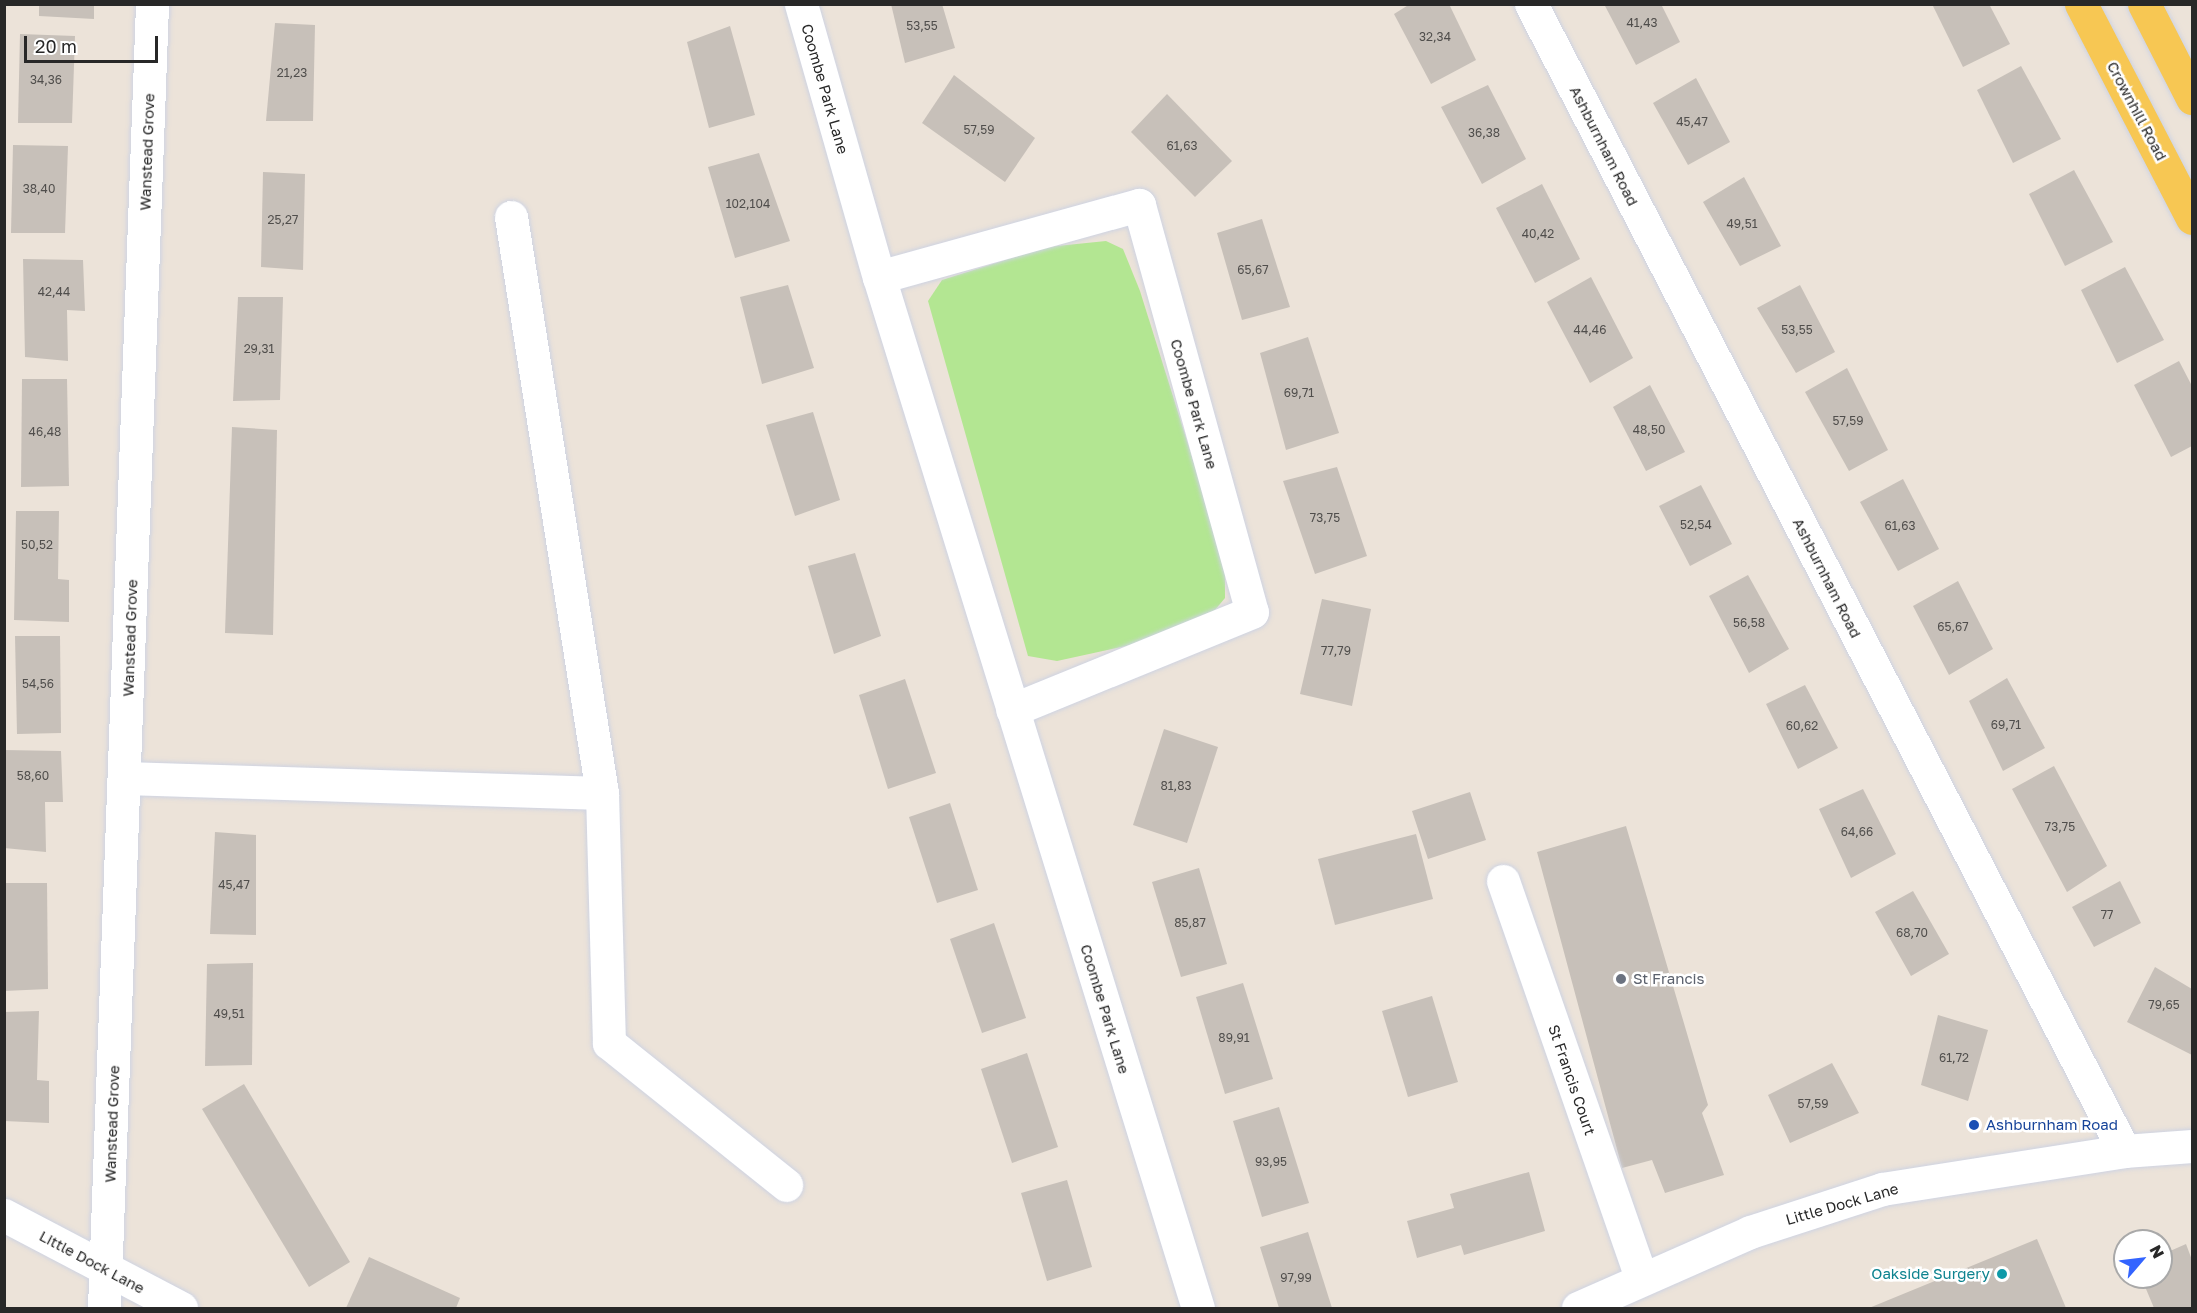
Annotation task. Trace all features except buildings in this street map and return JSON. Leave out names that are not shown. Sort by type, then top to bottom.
[{"type":"main road","name":"Crownhill Road","points":[[2081,4],[2193,218]]},
{"type":"main road","points":[[2144,4],[2193,98]]},
{"type":"street","name":"Wanstead Grove","points":[[104,1308],[152,4]]},
{"type":"street","name":"Coombe Park Lane","points":[[801,4],[879,277],[1198,1308]]},
{"type":"street","name":"Ashburnham Road","points":[[1531,4],[2124,1151]]},
{"type":"street","name":"Coombe Park Lane","points":[[879,277],[1139,205],[1252,612],[1012,710]]},
{"type":"street","points":[[511,217],[602,793],[609,1043],[786,1185]]},
{"type":"street","points":[[125,777],[602,793]]},
{"type":"street","name":"St Francis Court","points":[[1503,881],[1641,1278]]},
{"type":"street","name":"Little Dock Lane","points":[[1578,1308],[1641,1278],[1750,1232],[1882,1189],[2124,1151],[2193,1146]]},
{"type":"street","name":"Little Dock Lane","points":[[4,1215],[107,1272],[181,1308]]},
{"type":"green space","points":[[1106,241],[1123,249],[1140,291],[1225,562],[1225,598],[1210,616],[1135,644],[1057,661],[1028,656],[928,301],[942,280],[1047,247]]},
{"type":"place","name":"St Francis","points":[[1621,979]]},
{"type":"place","name":"Ashburnham Road","points":[[1974,1125]]},
{"type":"place","name":"Oakside Surgery","points":[[2002,1274]]}]
